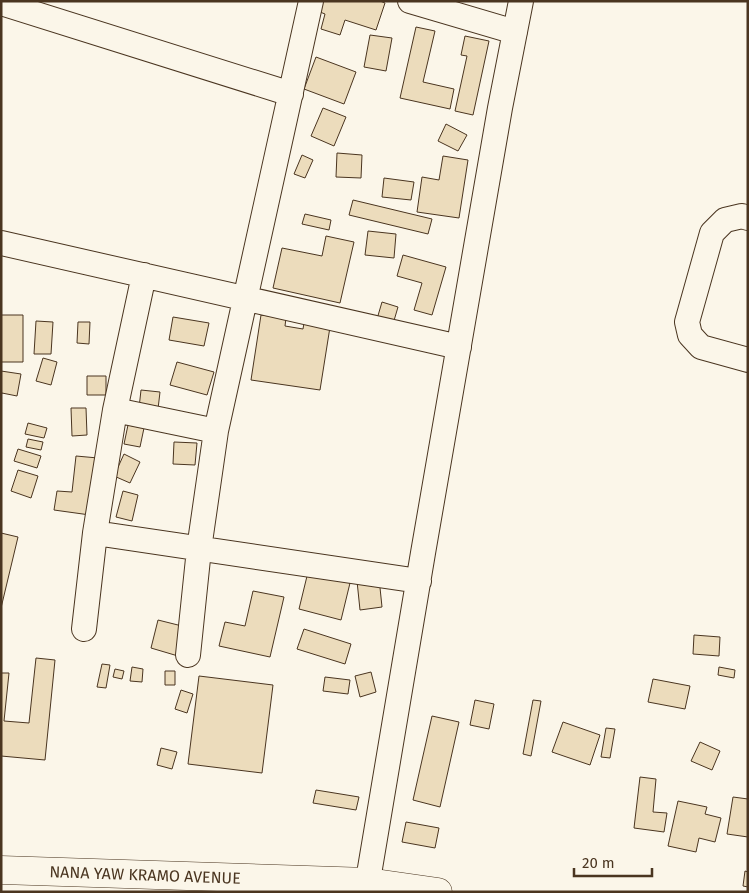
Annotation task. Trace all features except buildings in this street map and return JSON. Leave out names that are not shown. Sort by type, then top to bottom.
[{"type":"main road","name":"NANA YAW KRAMO AVENUE","points":[[1,870],[438,892]]},
{"type":"street","points":[[188,655],[199,549],[216,431],[311,1]]},
{"type":"street","points":[[410,1],[515,32]]},
{"type":"street","points":[[367,887],[500,108],[521,1]]},
{"type":"street","points":[[1,3],[291,94]]},
{"type":"street","points":[[748,218],[742,216],[725,220],[712,233],[687,322],[690,335],[701,347],[748,360]]},
{"type":"street","points":[[1,243],[459,347]]},
{"type":"street","points":[[84,630],[95,533],[115,410],[144,275]]},
{"type":"street","points":[[115,410],[216,431]]},
{"type":"street","points":[[95,533],[419,581]]}]
